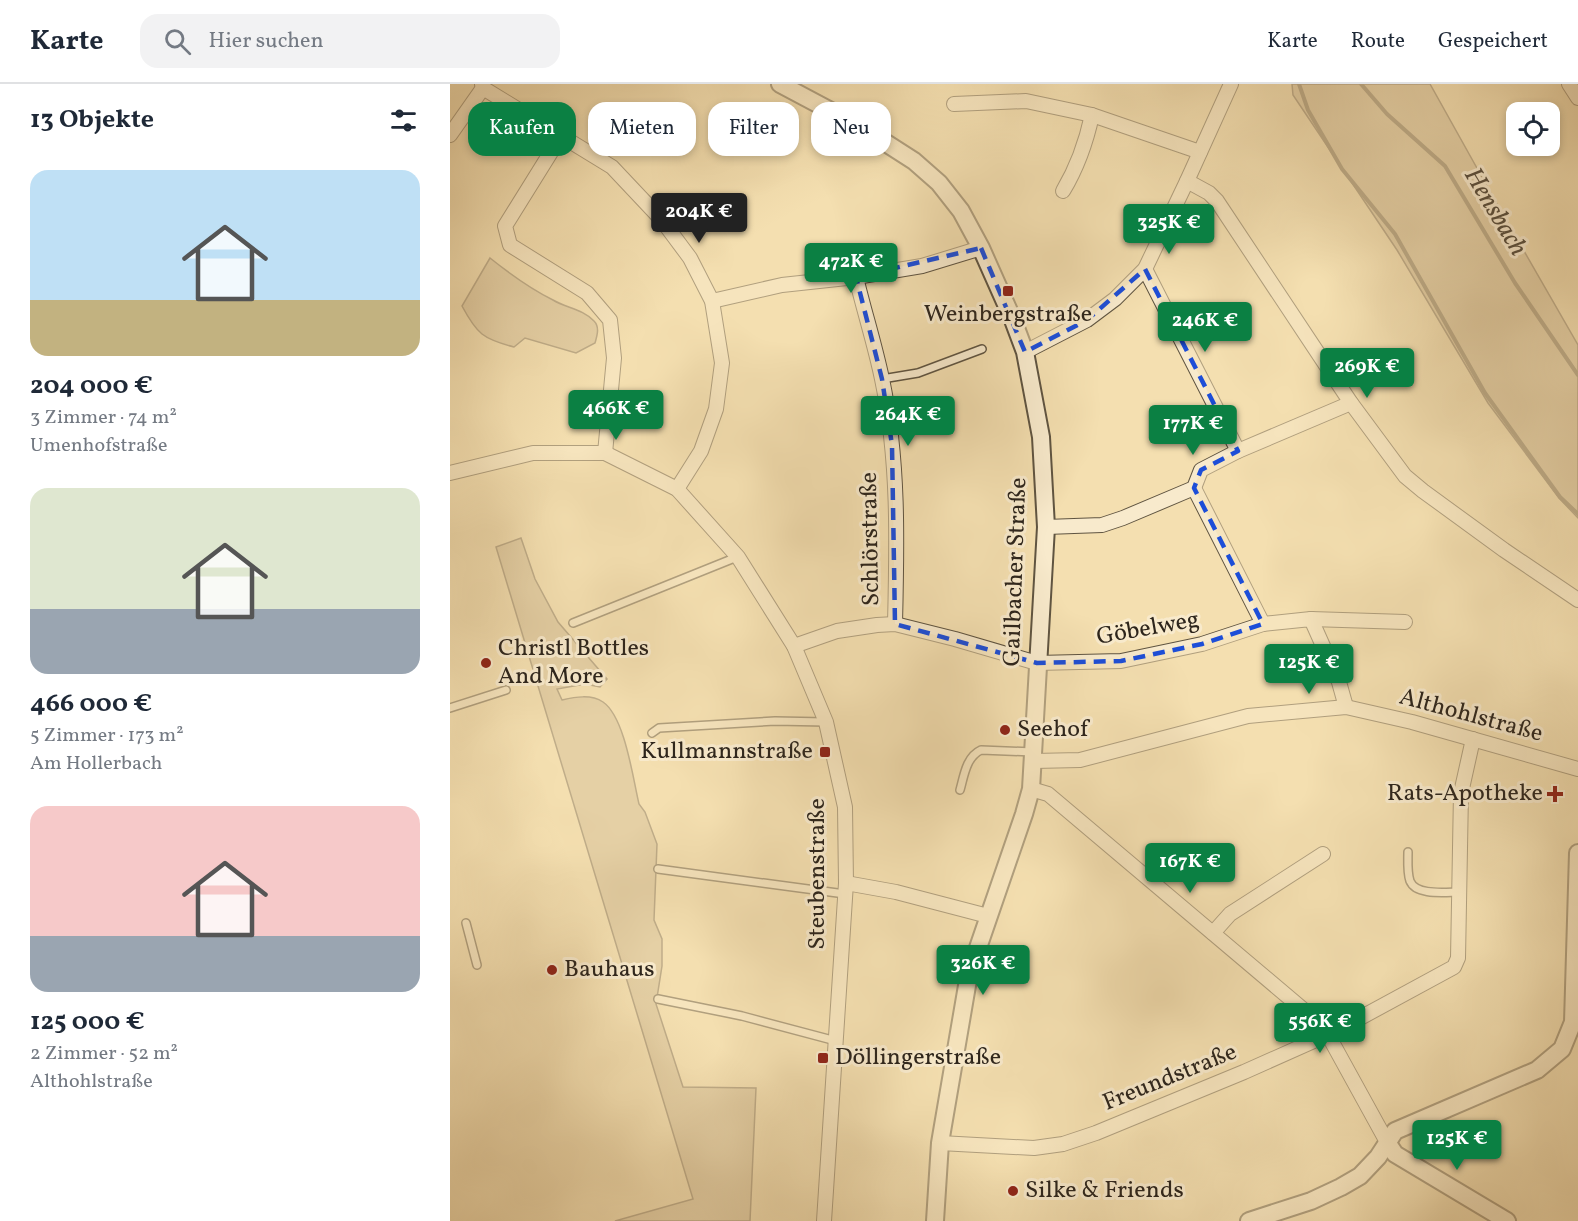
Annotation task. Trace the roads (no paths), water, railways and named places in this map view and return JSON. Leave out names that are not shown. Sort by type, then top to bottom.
[{"type":"street","name":"Gailbacher Straße","points":[[780,84],[861,126],[914,161],[939,183],[961,211],[981,248],[1025,352],[1041,437],[1046,527],[1033,770],[1024,814],[969,974],[940,1143],[935,1221]]},
{"type":"street","points":[[1025,352],[1087,320],[1115,299],[1145,269],[1231,84]]},
{"type":"street","points":[[1569,84],[1578,98]]},
{"type":"street","points":[[450,135],[482,86],[507,102]]},
{"type":"street","points":[[954,104],[1026,101],[1092,115],[1200,152]]},
{"type":"street","points":[[1063,191],[1076,169],[1087,140],[1092,115]]},
{"type":"street","points":[[576,145],[612,167],[662,219],[690,258],[712,301],[722,363],[716,409],[700,451],[677,489]]},
{"type":"street","points":[[549,156],[505,226],[510,245],[587,293],[610,320],[615,358],[605,453]]},
{"type":"street","points":[[1187,182],[1209,193],[1217,201],[1351,404],[1405,476],[1578,600]]},
{"type":"street","points":[[712,301],[782,285],[856,277],[921,266],[981,248]]},
{"type":"street","points":[[1145,269],[1238,451]]},
{"type":"street","name":"Schlörstraße","points":[[856,277],[882,379],[892,445],[897,537],[895,624]]},
{"type":"street","points":[[1046,527],[1102,525],[1124,518],[1194,488],[1201,470],[1238,451],[1351,404]]},
{"type":"street","name":"Steubenstraße","points":[[450,473],[533,453],[605,453],[677,489],[738,557],[794,646],[826,722],[845,807],[845,888],[824,1221]]},
{"type":"street","points":[[1194,488],[1263,624]]},
{"type":"street","points":[[1311,619],[1339,682],[1346,707]]},
{"type":"street","name":"Göbelweg","points":[[1037,663],[1121,662],[1202,644],[1263,624],[1311,619],[1405,622]]},
{"type":"street","points":[[794,646],[837,631],[895,624],[1037,663]]},
{"type":"street","name":"Althohlstraße","points":[[1033,770],[1248,716],[1346,707],[1412,722],[1578,768]]},
{"type":"street","name":"Freundstraße","points":[[940,1143],[1034,1148],[1063,1144],[1096,1133],[1336,1031],[1454,967],[1458,958],[1461,793],[1473,740]]},
{"type":"street","points":[[1033,770],[1048,794],[1318,1022],[1327,1033],[1395,1154],[1507,1221]]},
{"type":"street","points":[[1249,1221],[1311,1201],[1350,1182],[1378,1157],[1395,1131],[1537,1070],[1562,1049],[1573,1022],[1578,853]]},
{"type":"street","points":[[1213,933],[1230,914],[1323,854]]},
{"type":"street","points":[[845,888],[896,892],[988,916]]},
{"type":"lane","points":[[882,379],[918,373],[982,349]]},
{"type":"lane","points":[[573,623],[738,557]]},
{"type":"lane","points":[[450,708],[506,690]]},
{"type":"lane","points":[[652,733],[659,728],[775,721],[826,722]]},
{"type":"lane","points":[[960,790],[969,762],[976,752],[981,750],[1033,770]]},
{"type":"lane","points":[[1408,852],[1410,879],[1415,888],[1424,891],[1459,892]]},
{"type":"lane","points":[[658,869],[845,888]]},
{"type":"lane","points":[[466,923],[477,965]]},
{"type":"lane","points":[[658,999],[762,1020],[836,1041]]},
{"type":"waterway","points":[[1299,84],[1308,110],[1342,169],[1395,234],[1485,393],[1560,497],[1578,514]]},
{"type":"waterway","name":"Hensbach","points":[[1361,84],[1387,114],[1445,166],[1515,283],[1578,375]]},
{"type":"place","name":"Weinbergstraße","points":[[1008,291]]},
{"type":"place","name":"Christl Bottles And More","points":[[486,663]]},
{"type":"place","name":"Seehof","points":[[1005,730]]},
{"type":"place","name":"Kullmannstraße","points":[[825,752]]},
{"type":"place","name":"Rats-Apotheke","points":[[1555,794]]},
{"type":"place","name":"Bauhaus","points":[[552,970]]},
{"type":"place","name":"Döllingerstraße","points":[[823,1058]]},
{"type":"place","name":"Silke & Friends","points":[[1013,1191]]}]
